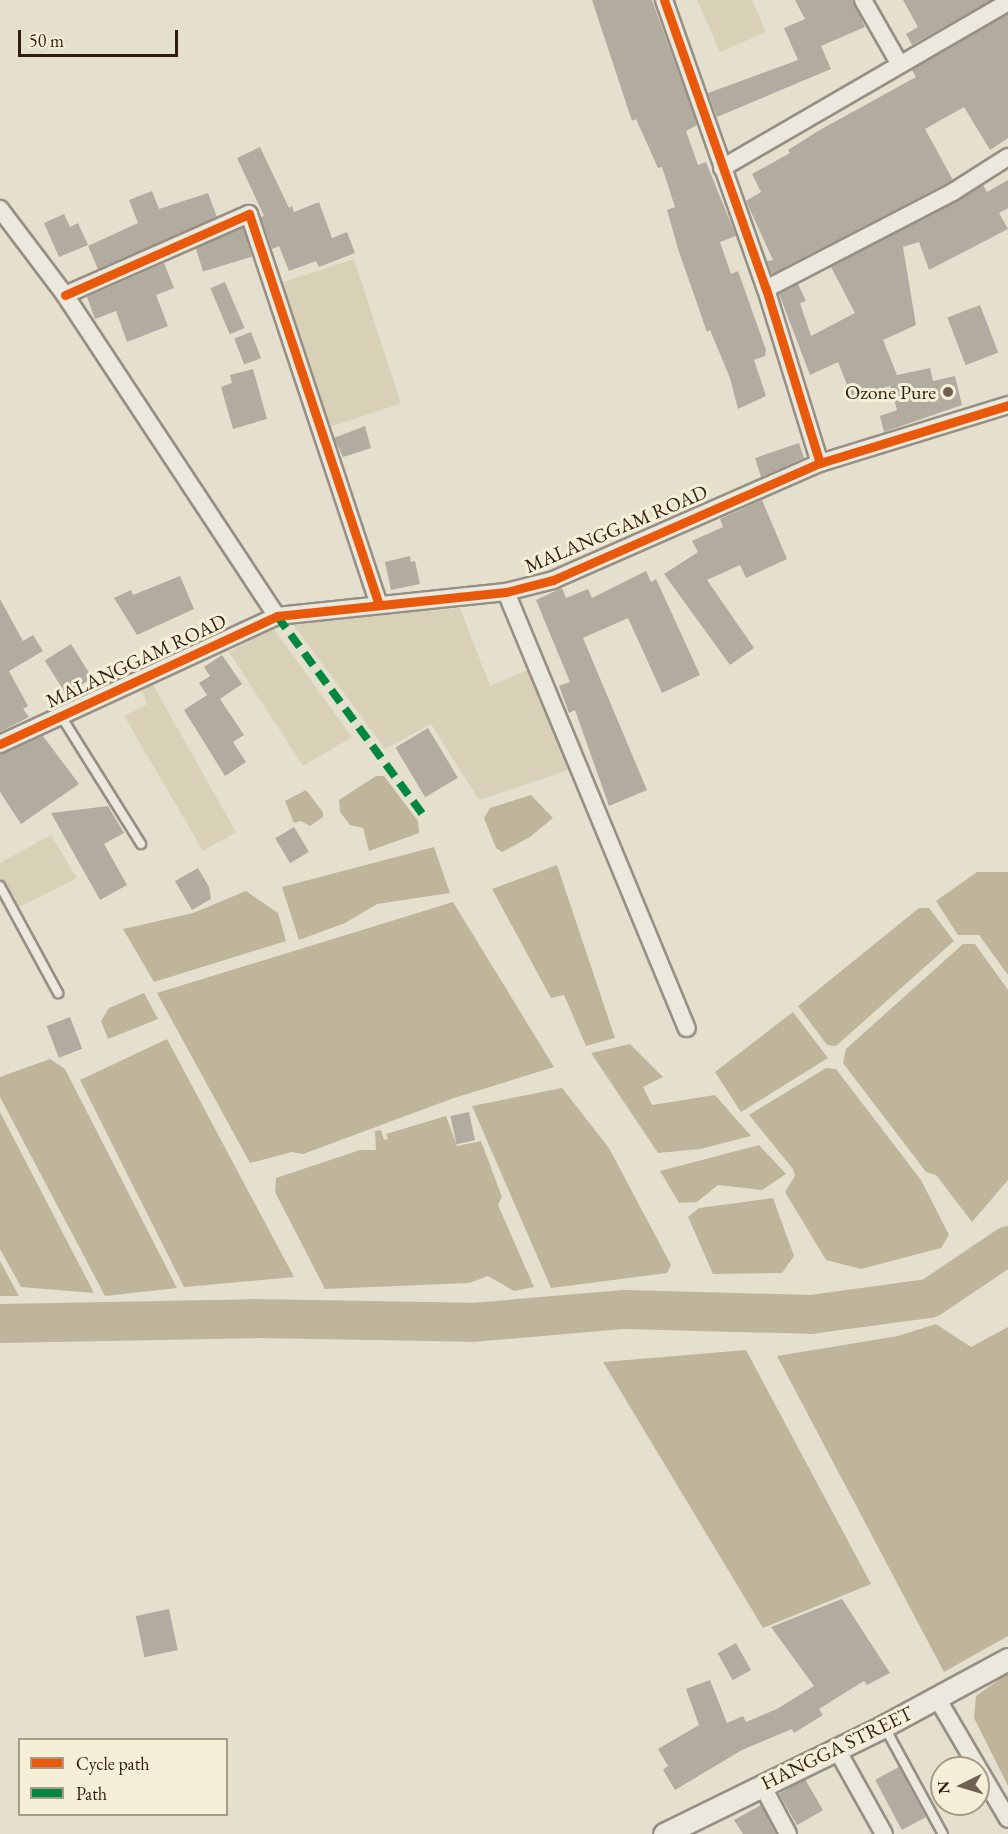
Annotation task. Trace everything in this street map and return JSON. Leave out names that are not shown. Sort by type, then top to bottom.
[{"type":"street","points":[[664,0],[766,289],[820,463]]},
{"type":"street","points":[[863,0],[899,63]]},
{"type":"street","points":[[722,168],[899,63],[1008,2]]},
{"type":"street","points":[[766,289],[953,192],[1008,157]]},
{"type":"street","points":[[0,209],[66,295],[277,616]]},
{"type":"street","points":[[66,295],[249,214],[380,605]]},
{"type":"street","name":"MALANGGAM ROAD","points":[[1,740],[61,716],[277,616],[506,592],[554,579],[820,463],[1008,405]]},
{"type":"street","points":[[506,592],[687,1028]]},
{"type":"street","name":"HANGGA STREET","points":[[664,1834],[884,1726],[1008,1659]]},
{"type":"street","points":[[937,1698],[1008,1819]]},
{"type":"street","points":[[836,1748],[884,1834]]},
{"type":"street","points":[[762,1785],[788,1834]]},
{"type":"lane","points":[[61,716],[141,844]]},
{"type":"lane","points":[[0,886],[58,993]]},
{"type":"lane","points":[[884,1726],[943,1834]]},
{"type":"shaded area","points":[[697,0],[752,0],[766,32],[720,52]]},
{"type":"shaded area","points":[[354,259],[401,404],[328,427],[281,283]]},
{"type":"shaded area","points":[[460,608],[490,686],[528,670],[569,770],[479,800],[431,724],[385,749],[292,623]]},
{"type":"shaded area","points":[[273,628],[352,737],[303,766],[229,652]]},
{"type":"shaded area","points":[[153,685],[236,832],[203,851],[124,716],[147,704],[142,690]]},
{"type":"shaded area","points":[[376,776],[384,776],[418,821],[419,833],[369,851],[363,828],[350,825],[340,812],[339,800]]},
{"type":"shaded area","points":[[306,790],[323,812],[323,817],[310,826],[301,821],[294,823],[285,801]]},
{"type":"shaded area","points":[[531,795],[553,818],[530,837],[502,852],[496,848],[484,818],[490,808]]},
{"type":"shaded area","points":[[51,835],[77,878],[13,910],[0,884],[0,863]]},
{"type":"shaded area","points":[[434,847],[450,893],[377,904],[345,923],[299,940],[282,887]]},
{"type":"shaded area","points":[[557,865],[615,1038],[586,1046],[564,995],[551,998],[492,889]]},
{"type":"shaded area","points":[[977,872],[1008,872],[1008,975],[979,935],[958,935],[936,901]]},
{"type":"shaded area","points":[[246,891],[278,913],[286,941],[154,982],[123,929],[193,913]]},
{"type":"shaded area","points":[[453,902],[554,1067],[454,1098],[303,1154],[292,1152],[250,1163],[157,993]]},
{"type":"shaded area","points":[[919,908],[929,908],[954,941],[836,1046],[827,1045],[798,1006]]},
{"type":"shaded area","points":[[963,944],[975,944],[1008,990],[1008,1180],[972,1222],[936,1175],[926,1172],[843,1063],[846,1049]]},
{"type":"shaded area","points":[[144,993],[158,1019],[108,1039],[101,1021],[109,1008]]},
{"type":"shaded area","points":[[793,1012],[828,1058],[741,1112],[715,1072]]},
{"type":"shaded area","points":[[167,1039],[294,1277],[184,1287],[80,1080]]},
{"type":"shaded area","points":[[630,1044],[663,1077],[643,1087],[652,1105],[715,1095],[751,1136],[700,1149],[658,1153],[591,1053]]},
{"type":"shaded area","points":[[50,1059],[65,1069],[177,1288],[105,1296],[0,1097],[0,1077]]},
{"type":"shaded area","points":[[826,1068],[836,1069],[921,1180],[949,1235],[941,1248],[861,1269],[826,1260],[785,1192],[795,1176],[793,1169],[749,1115]]},
{"type":"shaded area","points":[[562,1088],[609,1148],[671,1265],[667,1273],[551,1288],[472,1106]]},
{"type":"shaded area","points":[[0,1112],[94,1293],[21,1287],[0,1249]]},
{"type":"shaded area","points":[[446,1116],[457,1146],[481,1141],[502,1197],[498,1205],[534,1287],[514,1291],[488,1276],[469,1283],[325,1289],[275,1192],[276,1178],[360,1150],[376,1150],[375,1131],[381,1130],[384,1140],[388,1139],[386,1134]]},
{"type":"shaded area","points":[[759,1145],[786,1174],[762,1190],[718,1185],[697,1202],[679,1203],[660,1171]]},
{"type":"shaded area","points":[[773,1198],[794,1256],[782,1273],[713,1274],[688,1217],[699,1208]]},
{"type":"shaded area","points":[[0,1261],[19,1296],[0,1296]]},
{"type":"shaded area","points":[[936,1324],[971,1347],[1008,1327],[1008,1636],[944,1672],[777,1356],[898,1336]]},
{"type":"shaded area","points":[[746,1350],[871,1584],[763,1628],[603,1362]]},
{"type":"shaded area","points":[[1008,1673],[1008,1786],[974,1718],[976,1696]]},
{"type":"building","points":[[592,0],[652,0],[683,85],[697,125],[686,131],[698,165],[706,162],[736,236],[720,242],[731,274],[738,271],[766,350],[765,356],[754,360],[766,396],[738,409],[730,378],[710,330],[707,332],[678,249],[667,210],[675,207],[662,167],[658,168],[636,119],[632,121]]},
{"type":"building","points":[[795,0],[853,0],[865,27],[821,46],[831,69],[717,117],[708,93],[798,60],[784,28],[805,19]]},
{"type":"building","points":[[903,0],[991,0],[912,45],[906,34],[918,27]]},
{"type":"building","points":[[1008,14],[1008,138],[990,150],[964,107],[925,129],[953,180],[772,274],[767,261],[773,260],[746,201],[761,192],[752,174],[790,153],[788,150],[818,131],[916,77],[912,70]]},
{"type":"building","points":[[260,147],[289,208],[292,206],[294,212],[319,202],[332,238],[347,232],[355,253],[319,267],[316,261],[289,271],[279,246],[272,249],[261,217],[264,216],[237,158]]},
{"type":"building","points":[[1008,180],[1008,208],[999,213],[1008,229],[929,270],[919,242],[903,247],[916,325],[883,340],[897,375],[930,368],[933,381],[955,376],[962,405],[884,432],[880,416],[897,410],[890,386],[852,397],[838,362],[810,375],[779,294],[798,284],[806,301],[800,303],[811,336],[855,313],[831,267],[983,185],[987,192]]},
{"type":"building","points":[[152,191],[159,209],[208,193],[217,217],[98,269],[88,246],[138,223],[129,200]]},
{"type":"building","points":[[64,214],[70,227],[78,223],[88,245],[59,257],[44,223]]},
{"type":"building","points":[[243,228],[252,257],[203,272],[194,243]]},
{"type":"building","points":[[164,263],[174,288],[156,295],[168,326],[127,342],[116,311],[95,319],[87,297]]},
{"type":"building","points":[[225,282],[245,328],[230,334],[210,288]]},
{"type":"building","points":[[980,305],[998,353],[966,365],[947,318]]},
{"type":"building","points":[[251,332],[261,358],[244,365],[234,338]]},
{"type":"building","points":[[253,369],[267,419],[233,429],[221,387],[232,383],[230,375]]},
{"type":"building","points":[[365,426],[371,448],[343,457],[334,438]]},
{"type":"building","points":[[799,443],[804,458],[761,477],[755,458]]},
{"type":"building","points":[[762,500],[787,559],[746,578],[740,565],[707,580],[754,648],[730,665],[664,574],[698,552],[692,541],[723,527],[720,519]]},
{"type":"building","points":[[410,556],[411,562],[415,561],[420,584],[391,590],[385,562]]},
{"type":"building","points":[[646,571],[651,582],[656,579],[700,675],[662,693],[628,618],[583,638],[647,790],[609,806],[575,710],[569,713],[559,686],[570,682],[536,600],[562,588],[566,598],[588,589],[592,598]]},
{"type":"building","points":[[180,576],[194,609],[137,635],[114,598],[131,590],[133,595]]},
{"type":"building","points":[[0,599],[23,641],[33,635],[43,651],[9,671],[28,706],[23,709],[29,717],[0,732]]},
{"type":"building","points":[[71,644],[92,678],[66,694],[45,660]]},
{"type":"building","points":[[222,655],[242,684],[220,699],[244,735],[233,742],[246,762],[225,776],[184,710],[207,695],[199,683],[210,676],[204,667]]},
{"type":"building","points":[[428,728],[458,778],[425,797],[395,748]]},
{"type":"building","points":[[43,736],[79,784],[21,824],[0,792],[0,754]]},
{"type":"building","points":[[108,806],[124,833],[104,844],[127,885],[100,900],[51,813]]},
{"type":"building","points":[[294,827],[309,852],[290,863],[275,838]]},
{"type":"building","points":[[198,868],[209,887],[211,899],[192,910],[175,881]]},
{"type":"building","points":[[70,1017],[82,1049],[59,1058],[47,1026]]},
{"type":"building","points":[[469,1112],[475,1140],[456,1144],[450,1116]]},
{"type":"building","points":[[842,1599],[890,1673],[867,1685],[864,1681],[819,1709],[823,1715],[794,1733],[792,1729],[742,1750],[675,1790],[663,1770],[668,1766],[658,1749],[699,1725],[686,1689],[710,1680],[727,1723],[743,1716],[746,1722],[777,1709],[814,1686],[771,1627]]},
{"type":"building","points":[[169,1609],[178,1650],[144,1657],[136,1616]]},
{"type":"building","points":[[736,1643],[751,1670],[733,1680],[718,1653]]},
{"type":"building","points":[[899,1767],[926,1817],[902,1830],[875,1780]]},
{"type":"building","points":[[805,1779],[823,1810],[797,1825],[779,1794]]},
{"type":"building","points":[[761,1805],[776,1834],[743,1834],[734,1820]]},
{"type":"waterway","points":[[0,1323],[252,1318],[471,1322],[624,1309],[810,1314],[929,1298],[1008,1245]]},
{"type":"marked path","points":[[277,616],[423,815]]},
{"type":"cycle path","points":[[664,0],[766,289],[820,463]]},
{"type":"cycle path","points":[[65,295],[249,214],[379,605]]},
{"type":"cycle path","points":[[0,744],[277,616],[506,592],[553,580],[820,463],[1008,405]]},
{"type":"place","name":"Ozone Pure","points":[[948,392]]}]
